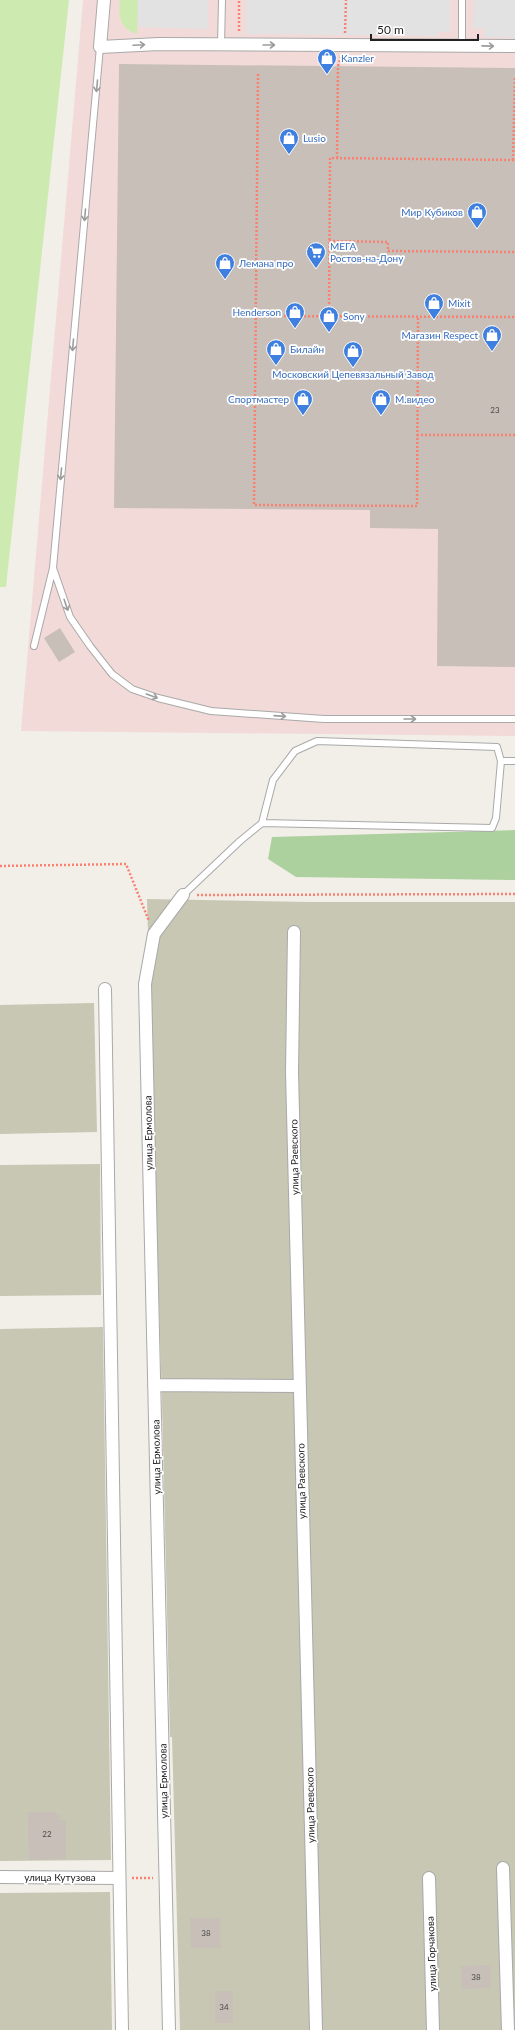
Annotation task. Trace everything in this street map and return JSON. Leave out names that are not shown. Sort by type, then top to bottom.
[{"type":"street","points":[[104,0],[100,47],[155,44],[515,46]]},
{"type":"street","name":"улица Ермолова","points":[[169,2030],[145,984],[154,934],[183,895]]},
{"type":"street","name":"улица Раевского","points":[[294,932],[292,1072],[316,2030]]},
{"type":"street","points":[[105,989],[122,2030]]},
{"type":"street","points":[[154,1384],[299,1386]]},
{"type":"street","points":[[503,1868],[508,2030]]},
{"type":"street","name":"улица Кутузова","points":[[0,1877],[119,1878]]},
{"type":"street","name":"улица Горчакова","points":[[429,1878],[433,2030]]},
{"type":"lane","points":[[221,45],[222,0]]},
{"type":"lane","points":[[462,0],[462,46]]},
{"type":"lane","points":[[34,646],[53,568],[100,47]]},
{"type":"lane","points":[[53,568],[70,616],[90,646],[112,674],[132,689],[158,698],[211,711],[324,719],[515,719]]},
{"type":"lane","points":[[183,895],[262,823],[273,780],[295,751],[317,742],[497,747],[501,761],[496,818],[492,828],[262,823]]},
{"type":"lane","points":[[501,761],[515,761]]},
{"type":"path","points":[[238,45],[239,0]]},
{"type":"path","points":[[337,158],[338,66],[345,45],[346,0]]},
{"type":"path","points":[[258,74],[254,505],[417,506],[418,317]]},
{"type":"path","points":[[329,316],[330,158],[514,160],[515,76]]},
{"type":"path","points":[[329,242],[388,242],[388,251],[515,252]]},
{"type":"path","points":[[256,316],[515,317]]},
{"type":"path","points":[[417,435],[515,436]]},
{"type":"path","points":[[0,866],[126,864],[154,934]]},
{"type":"path","points":[[183,895],[515,894]]},
{"type":"path","points":[[119,1878],[165,1878]]},
{"type":"shaded area","points":[[83,0],[515,0],[515,736],[21,731]]},
{"type":"shaded area","points":[[138,0],[208,0],[208,29],[138,27]]},
{"type":"shaded area","points":[[246,0],[450,0],[450,32],[438,32],[438,36],[246,34]]},
{"type":"shaded area","points":[[474,0],[515,0],[515,38],[484,37],[484,29],[473,28]]},
{"type":"shaded area","points":[[147,899],[307,902],[515,902],[515,2030],[180,2030],[172,1737],[170,1737]]},
{"type":"shaded area","points":[[94,1003],[97,1132],[0,1134],[0,1005]]},
{"type":"shaded area","points":[[100,1164],[101,1295],[0,1296],[0,1165]]},
{"type":"shaded area","points":[[103,1327],[111,1860],[0,1861],[0,1329]]},
{"type":"shaded area","points":[[110,1892],[112,2030],[0,2030],[0,1893]]},
{"type":"green space","points":[[0,0],[69,0],[6,587],[0,587]]},
{"type":"green space","points":[[120,0],[138,0],[137,34],[127,29],[121,21],[119,11]]},
{"type":"green space","points":[[515,830],[515,880],[296,877],[268,859],[272,837]]},
{"type":"building","name":"МЕГА Ростов-на-Дону","points":[[119,64],[515,68],[515,667],[437,666],[438,529],[370,528],[370,510],[114,508]]},
{"type":"building","points":[[60,628],[75,652],[59,662],[44,638]]},
{"type":"building","points":[[28,1812],[56,1812],[56,1815],[60,1815],[60,1820],[66,1820],[66,1859],[29,1860]]},
{"type":"building","points":[[190,1918],[221,1918],[221,1948],[191,1948]]},
{"type":"building","points":[[491,1965],[491,1988],[461,1989],[461,1966]]},
{"type":"building","points":[[215,1991],[233,1991],[233,2023],[215,2023]]},
{"type":"place","name":"Kanzler","points":[[327,75]]},
{"type":"place","name":"Lusio","points":[[289,155]]},
{"type":"place","name":"Мир Кубиков","points":[[477,229]]},
{"type":"place","name":"МЕГА Ростов-на-Дону","points":[[316,269]]},
{"type":"place","name":"Лемана про","points":[[225,280]]},
{"type":"place","name":"Mixit","points":[[434,320]]},
{"type":"place","name":"Henderson","points":[[295,329]]},
{"type":"place","name":"Sony","points":[[329,333]]},
{"type":"place","name":"Магазин Respect","points":[[492,352]]},
{"type":"place","name":"Билайн","points":[[276,366]]},
{"type":"place","name":"Московский Цепевязальный Завод","points":[[353,368]]},
{"type":"place","name":"Спортмастер","points":[[303,416]]},
{"type":"place","name":"М.видео","points":[[381,416]]}]
